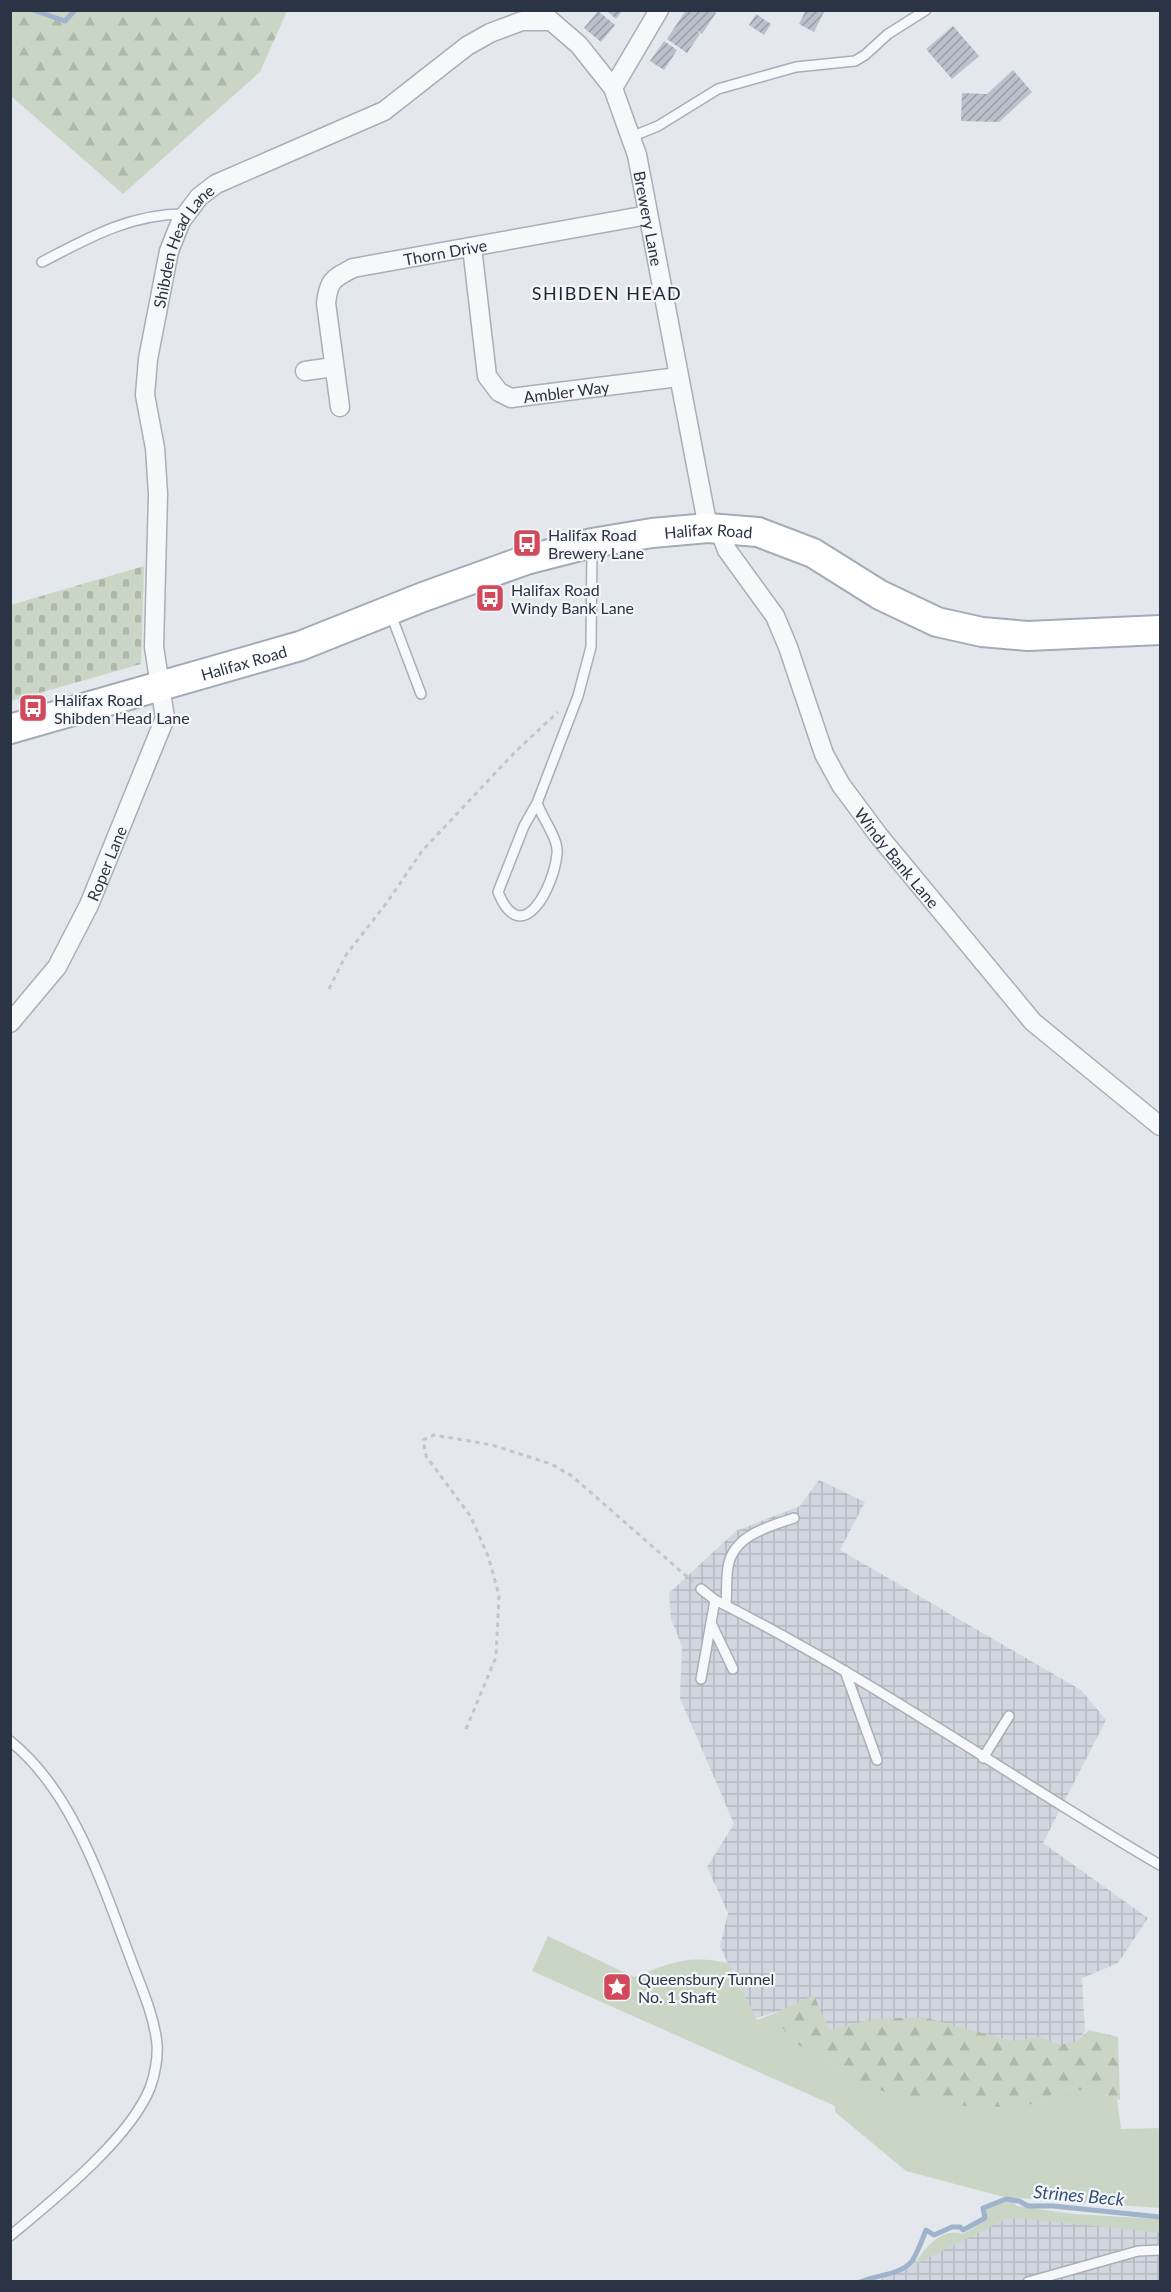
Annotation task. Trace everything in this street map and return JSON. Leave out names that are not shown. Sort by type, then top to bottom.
[{"type":"main road","name":"Halifax Road","points":[[10,729],[300,646],[389,610],[526,560],[592,543],[652,533],[713,529],[758,532],[813,553],[880,595],[937,622],[970,630],[1028,636],[1161,630]]},
{"type":"street","points":[[613,88],[659,10]]},
{"type":"street","name":"Brewery Lane","points":[[544,16],[579,45],[613,88],[637,155],[678,377],[713,529]]},
{"type":"street","name":"Shibden Head Lane","points":[[160,687],[154,647],[158,494],[155,448],[145,394],[147,359],[169,251],[181,221],[199,197],[216,184],[384,111],[467,46],[522,21],[544,16]]},
{"type":"street","name":"Thorn Drive","points":[[340,407],[326,303],[328,287],[335,278],[353,268],[648,215]]},
{"type":"street","name":"Ambler Way","points":[[472,247],[487,376],[499,392],[511,398],[678,377]]},
{"type":"street","points":[[305,371],[334,367]]},
{"type":"street","name":"Windy Bank Lane","points":[[713,529],[775,616],[788,647],[824,754],[841,785],[879,836],[1033,1022],[1161,1126]]},
{"type":"street","name":"Roper Lane","points":[[10,1023],[57,967],[89,906],[165,718],[160,687]]},
{"type":"lane","points":[[630,137],[658,126],[718,89],[796,67],[855,61],[888,34],[926,10]]},
{"type":"lane","points":[[42,262],[101,231],[164,214],[186,214]]},
{"type":"lane","points":[[537,803],[558,852],[551,878],[541,901],[531,912],[522,916],[513,915],[504,908],[498,892],[524,826],[537,803],[578,696],[591,647],[592,543]]},
{"type":"lane","points":[[389,610],[421,694]]},
{"type":"lane","points":[[726,1605],[728,1565],[734,1550],[747,1537],[794,1518]]},
{"type":"lane","points":[[701,1589],[715,1600],[845,1671],[1070,1812],[1161,1865]]},
{"type":"lane","points":[[701,1678],[715,1600]]},
{"type":"lane","points":[[711,1623],[733,1669]]},
{"type":"lane","points":[[845,1671],[877,1760]]},
{"type":"lane","points":[[983,1758],[1009,1716]]},
{"type":"lane","points":[[10,1741],[25,1752],[62,1801],[86,1847],[154,2025],[157,2046],[156,2067],[150,2088],[141,2106],[123,2130],[77,2178],[10,2236]]},
{"type":"lane","points":[[1028,2282],[1138,2251],[1161,2250]]},
{"type":"path","points":[[328,989],[346,955],[388,901],[422,851],[515,752],[547,721],[578,696]]},
{"type":"path","points":[[466,1729],[495,1657],[499,1595],[488,1556],[471,1517],[426,1456],[423,1440],[434,1435],[453,1437],[492,1445],[551,1464],[572,1476],[701,1589]]},
{"type":"shaded area","points":[[819,1480],[865,1502],[840,1550],[1081,1690],[1106,1720],[1043,1843],[1148,1918],[1118,1963],[1082,1978],[1085,2031],[1068,2054],[822,2035],[807,2002],[753,2019],[720,1946],[728,1913],[707,1867],[734,1824],[680,1698],[682,1646],[671,1619],[669,1593],[736,1531],[800,1506]]},
{"type":"shaded area","points":[[1010,2211],[1160,2232],[1160,2281],[876,2282]]},
{"type":"green space","points":[[11,10],[287,11],[260,72],[123,194],[11,96]]},
{"type":"green space","points":[[144,566],[141,664],[11,701],[11,605]]},
{"type":"green space","points":[[548,1936],[634,1977],[680,1961],[702,1959],[728,1963],[757,2020],[773,2014],[781,2027],[798,2045],[827,2060],[856,2081],[1033,2104],[1064,2089],[1094,2091],[1117,2099],[1121,2129],[1160,2128],[1160,2208],[1004,2197],[906,2171],[835,2112],[835,2106],[532,1971]]},
{"type":"green space","points":[[814,1995],[829,2030],[873,2019],[923,2017],[1012,2041],[1040,2037],[1060,2045],[1077,2041],[1089,2030],[1118,2037],[1120,2100],[1094,2091],[1064,2089],[1033,2104],[1005,2107],[964,2106],[885,2092],[856,2081],[827,2060],[798,2045],[781,2027],[773,2014]]},
{"type":"green space","points":[[1004,2202],[1073,2214],[1160,2219],[1160,2233],[1017,2218],[1004,2220],[914,2265],[934,2240],[948,2234],[963,2234],[988,2219],[985,2211],[989,2207]]},
{"type":"building","points":[[606,10],[623,10],[616,19]]},
{"type":"building","points":[[686,10],[713,10],[716,13],[702,34],[695,29],[700,34],[687,53],[667,39]]},
{"type":"building","points":[[806,10],[825,10],[814,32],[799,24]]},
{"type":"building","points":[[598,11],[615,25],[601,42],[584,28]]},
{"type":"building","points":[[756,14],[771,24],[764,35],[749,25]]},
{"type":"building","points":[[953,26],[979,56],[952,79],[926,49]]},
{"type":"building","points":[[664,41],[677,50],[664,70],[650,61]]},
{"type":"building","points":[[1013,70],[1032,92],[999,122],[961,121],[962,93],[987,94]]},
{"type":"waterway","points":[[33,10],[65,21],[75,10]]},
{"type":"waterway","name":"Strines Beck","points":[[860,2282],[895,2272],[907,2266],[916,2254],[926,2230],[934,2235],[952,2227],[960,2227],[963,2230],[985,2218],[983,2208],[1006,2199],[1019,2201],[1028,2206],[1053,2206],[1160,2217]]},
{"type":"place","name":"Halifax Road Brewery Lane","points":[[527,543]]},
{"type":"place","name":"Halifax Road Windy Bank Lane","points":[[490,598]]},
{"type":"place","name":"Halifax Road Shibden Head Lane","points":[[33,708]]},
{"type":"place","name":"Queensbury Tunnel No. 1 Shaft","points":[[617,1987]]},
{"type":"district","name":"SHIBDEN HEAD","points":[[607,293]]}]
